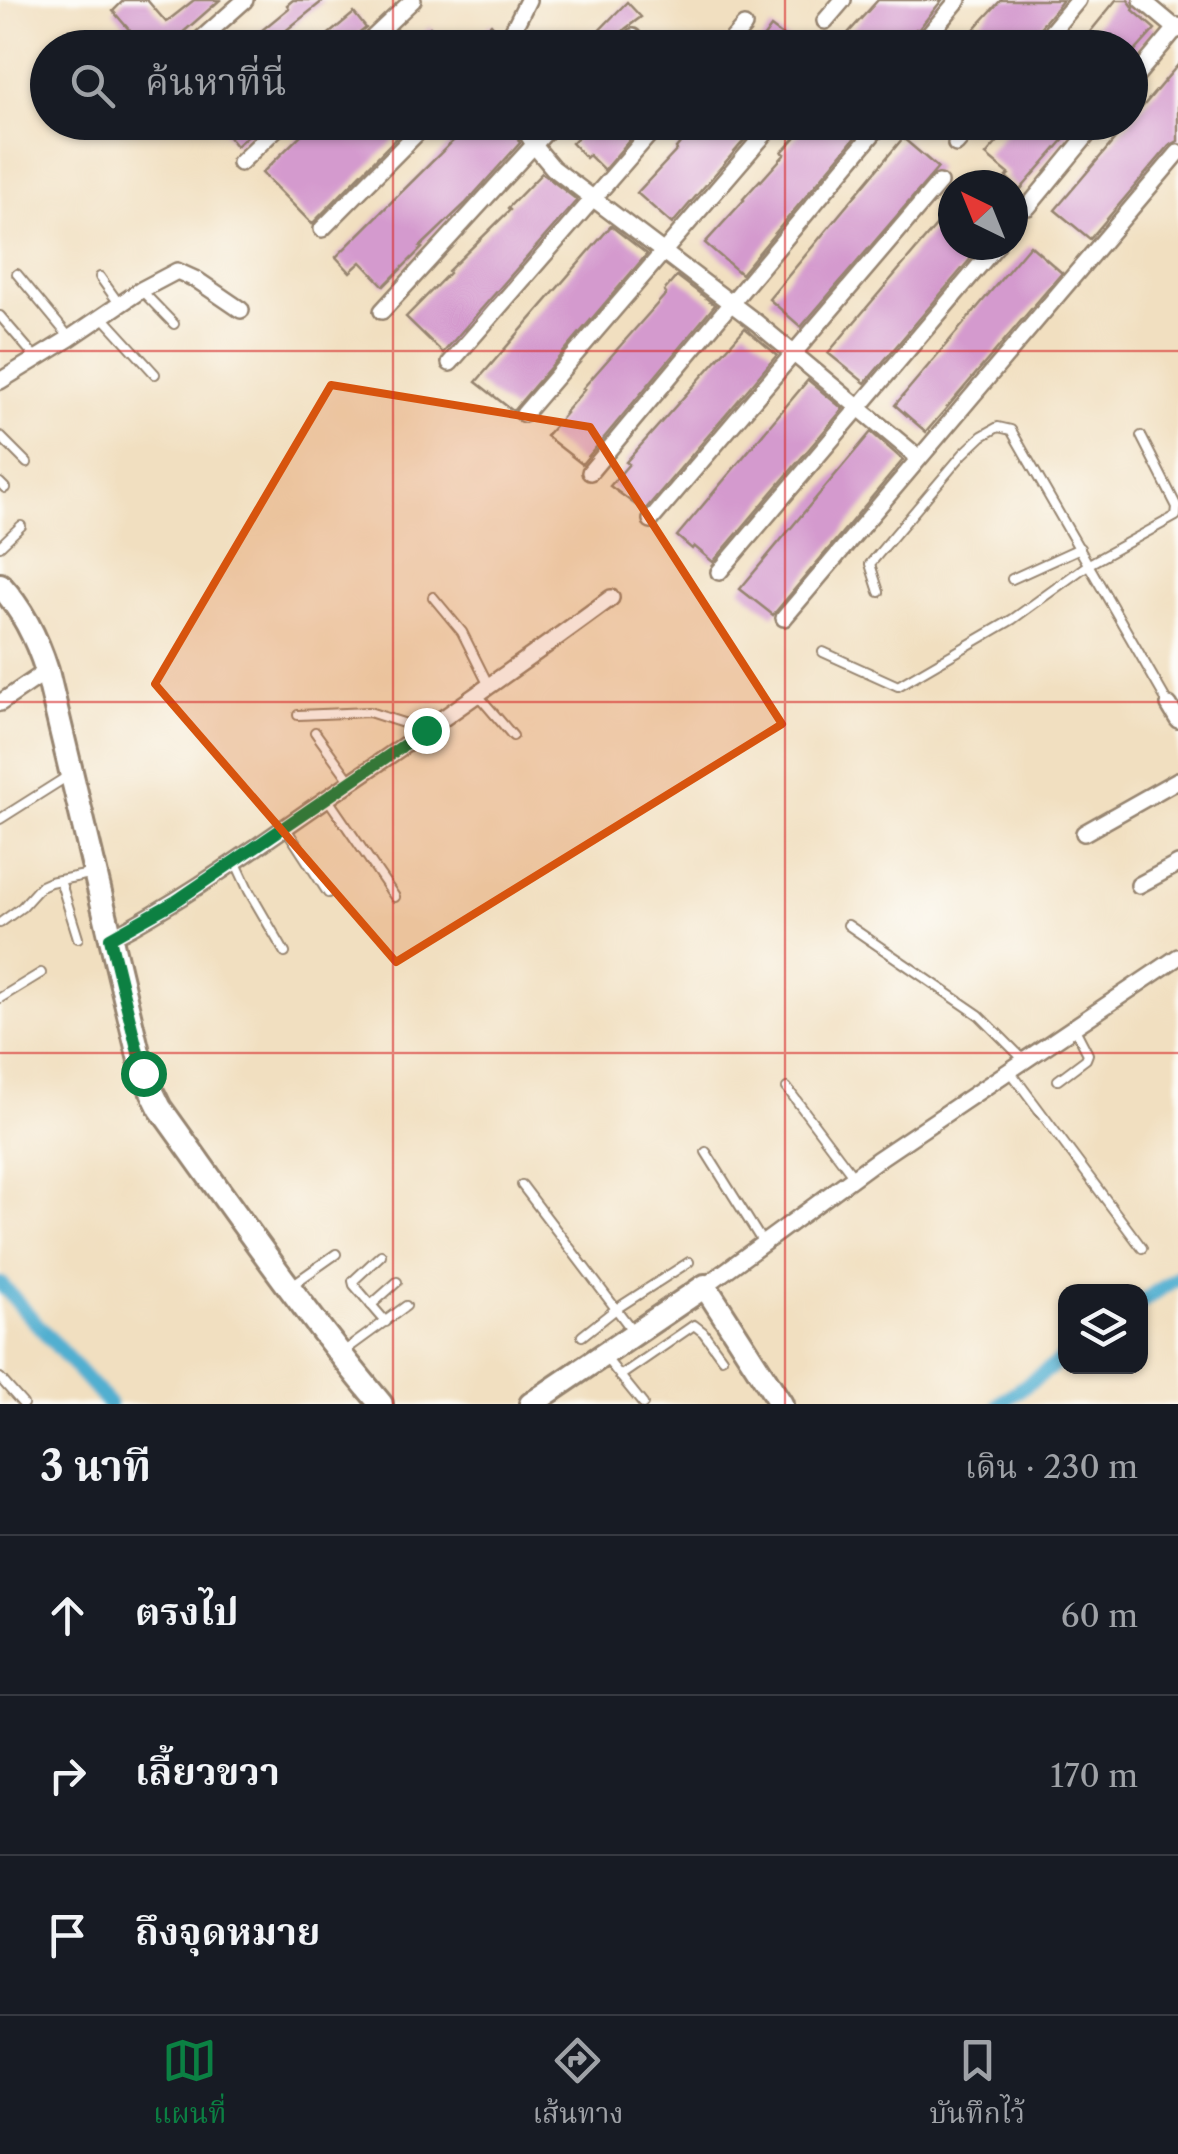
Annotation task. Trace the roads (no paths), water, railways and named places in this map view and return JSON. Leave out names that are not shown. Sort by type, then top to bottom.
[{"type":"street","points":[[211,30],[245,0]]},
{"type":"street","points":[[381,30],[412,0]]},
{"type":"street","points":[[513,30],[528,0]]},
{"type":"street","points":[[825,22],[843,0]]},
{"type":"street","points":[[933,30],[958,0]]},
{"type":"street","points":[[1053,30],[1078,0]]},
{"type":"street","points":[[1142,0],[1177,28],[1148,62]]},
{"type":"street","points":[[741,30],[744,26]]},
{"type":"street","points":[[240,163],[264,140]]},
{"type":"street","points":[[322,229],[410,140]]},
{"type":"street","points":[[531,140],[553,168],[732,303],[919,458]]},
{"type":"street","points":[[382,311],[538,140]]},
{"type":"street","points":[[450,363],[644,140]]},
{"type":"street","points":[[524,414],[760,140]]},
{"type":"street","points":[[590,472],[868,140]]},
{"type":"street","points":[[956,144],[959,140]]},
{"type":"street","points":[[1028,206],[1083,140]]},
{"type":"street","points":[[784,618],[1178,153]]},
{"type":"street","points":[[651,520],[938,182]]},
{"type":"street","points":[[718,572],[984,260]]},
{"type":"street","points":[[1,378],[177,271],[198,280],[241,310]]},
{"type":"street","points":[[0,585],[32,631],[47,672],[143,1073],[160,1108],[289,1288],[381,1404]]},
{"type":"street","points":[[110,938],[235,862],[611,598]]},
{"type":"street","points":[[0,703],[47,672]]},
{"type":"street","points":[[1170,705],[1178,720]]},
{"type":"street","points":[[1084,833],[1178,780]]},
{"type":"street","points":[[1140,886],[1178,864]]},
{"type":"street","points":[[532,1404],[854,1177],[1178,956]]},
{"type":"street","points":[[704,1286],[781,1404]]},
{"type":"lane","points":[[17,274],[70,338]]},
{"type":"lane","points":[[100,278],[120,305]]},
{"type":"lane","points":[[141,290],[174,324]]},
{"type":"lane","points":[[0,316],[37,359]]},
{"type":"lane","points":[[103,317],[155,374]]},
{"type":"lane","points":[[879,592],[870,564],[963,454],[998,426],[1011,430],[1170,705]]},
{"type":"lane","points":[[0,436],[28,463]]},
{"type":"lane","points":[[822,652],[898,686],[1013,619],[1089,564],[1176,516],[1177,507],[1141,436]]},
{"type":"lane","points":[[0,546],[21,526]]},
{"type":"lane","points":[[1012,579],[1080,548]]},
{"type":"lane","points":[[433,597],[462,632],[483,690],[513,736]]},
{"type":"lane","points":[[298,715],[369,712],[426,730]]},
{"type":"lane","points":[[315,732],[350,782]]},
{"type":"lane","points":[[0,819],[71,774]]},
{"type":"lane","points":[[327,798],[395,897]]},
{"type":"lane","points":[[285,828],[328,893]]},
{"type":"lane","points":[[235,862],[286,952]]},
{"type":"lane","points":[[0,923],[41,886],[95,874]]},
{"type":"lane","points":[[60,880],[78,938]]},
{"type":"lane","points":[[848,925],[979,1015],[1024,1060]]},
{"type":"lane","points":[[0,998],[41,973]]},
{"type":"lane","points":[[1058,1080],[1088,1054],[1074,1026]]},
{"type":"lane","points":[[1009,1071],[1142,1248]]},
{"type":"lane","points":[[787,1088],[854,1177]]},
{"type":"lane","points":[[706,1152],[763,1243]]},
{"type":"lane","points":[[522,1184],[634,1334]]},
{"type":"lane","points":[[289,1288],[336,1254]]},
{"type":"lane","points":[[380,1255],[353,1281],[386,1322]]},
{"type":"lane","points":[[582,1336],[688,1262]]},
{"type":"lane","points":[[371,1304],[397,1282]]},
{"type":"lane","points":[[339,1354],[406,1306]]},
{"type":"lane","points":[[620,1376],[694,1325],[704,1332],[722,1358]]},
{"type":"lane","points":[[603,1355],[643,1404]]},
{"type":"lane","points":[[0,1378],[23,1404]]},
{"type":"waterway","points":[[1148,1298],[1178,1277]]},
{"type":"waterway","points":[[0,1283],[109,1404]]},
{"type":"waterway","points":[[999,1404],[1058,1363]]}]
